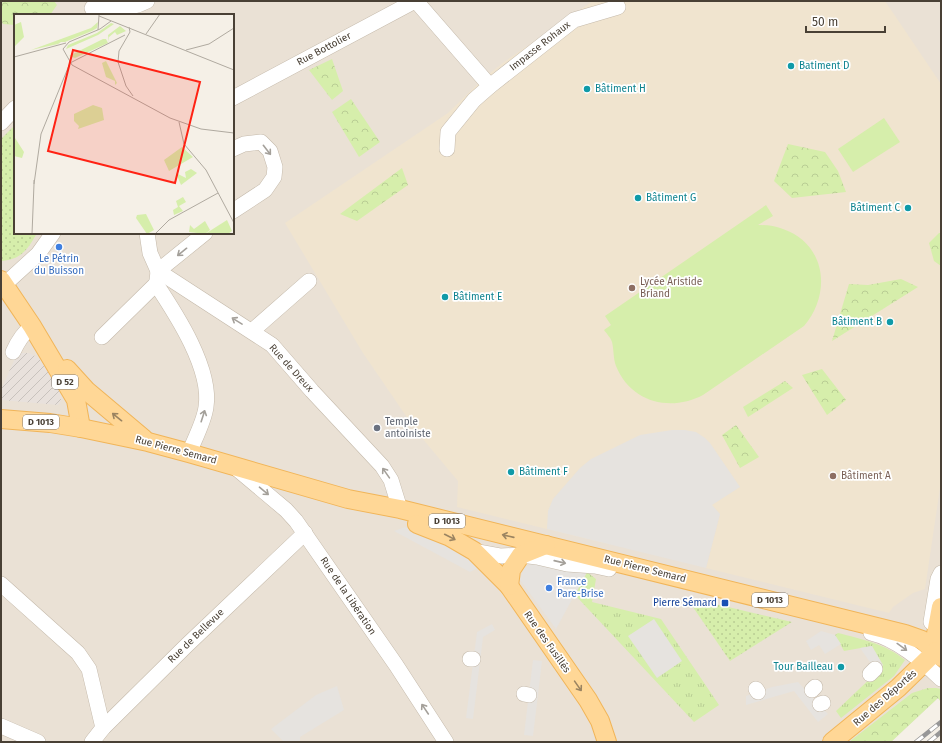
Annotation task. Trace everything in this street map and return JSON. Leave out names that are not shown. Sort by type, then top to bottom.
[{"type":"main road","name":"D 52","points":[[3,282],[36,332],[76,400],[81,428]]},
{"type":"main road","name":"D 52","points":[[36,332],[87,391],[148,442]]},
{"type":"main road","name":"Rue Pierre Semard","points":[[1,419],[44,422],[81,428],[189,452],[348,499],[400,509],[905,634],[932,654]]},
{"type":"main road","name":"Rue Pierre Semard","points":[[348,499],[430,528],[450,537],[474,551]]},
{"type":"main road","points":[[509,586],[512,566],[522,555],[546,545]]},
{"type":"main road","name":"Rue des Fusillés","points":[[474,551],[509,586],[588,700],[600,722],[607,742]]},
{"type":"main road","points":[[932,654],[941,608]]},
{"type":"main road","name":"Rue des Déportés","points":[[832,742],[898,688],[932,654]]},
{"type":"street","points":[[90,8],[126,8],[147,1]]},
{"type":"street","points":[[416,1],[490,86]]},
{"type":"street","name":"Rue Bottolier","points":[[234,97],[416,1]]},
{"type":"street","name":"Impasse Rohaux","points":[[447,149],[448,132],[474,100],[490,86],[574,20],[618,8]]},
{"type":"street","points":[[1,124],[14,109]]},
{"type":"street","points":[[234,149],[244,144],[261,142],[270,151],[275,167],[274,177],[265,190],[234,210]]},
{"type":"street","points":[[3,282],[38,254],[52,234]]},
{"type":"street","points":[[147,234],[150,253],[157,277],[193,348],[206,387],[207,394],[204,417],[189,452]]},
{"type":"street","points":[[102,337],[157,277],[205,234]]},
{"type":"street","name":"Rue de Dreux","points":[[157,277],[252,331],[272,345],[312,391],[382,466],[391,480],[400,509]]},
{"type":"street","points":[[252,331],[309,281]]},
{"type":"street","points":[[13,352],[25,331],[36,332]]},
{"type":"street","name":"Rue de la Libération","points":[[234,466],[286,510],[304,533],[396,666],[446,742]]},
{"type":"street","name":"Rue de Bellevue","points":[[92,742],[103,728],[187,645],[304,533]]},
{"type":"street","points":[[474,551],[501,556],[522,555],[568,564],[595,566],[881,635],[900,645],[932,654],[938,579],[941,574]]},
{"type":"street","points":[[1,584],[78,652],[89,669],[103,728]]},
{"type":"street","points":[[1,726],[38,742]]},
{"type":"shaded area","points":[[1,1],[941,1],[941,702],[938,698],[891,742],[1,742]]},
{"type":"shaded area","name":"Lycée Aristide Briand","points":[[593,1],[885,1],[941,84],[941,481],[925,589],[913,593],[893,607],[889,613],[706,568],[720,514],[608,544],[457,507],[458,481],[417,432],[363,353],[285,223],[448,113],[484,78],[504,62]]},
{"type":"shaded area","points":[[21,353],[29,353],[37,357],[60,386],[61,401],[58,405],[1,400],[1,390],[16,356]]},
{"type":"shaded area","points":[[672,430],[696,432],[705,438],[740,487],[712,505],[720,514],[706,568],[547,529],[548,511],[553,499],[580,468],[591,459],[640,435]]},
{"type":"shaded area","points":[[405,527],[448,544],[482,566],[470,572],[394,531]]},
{"type":"shaded area","points":[[532,563],[587,572],[556,629],[520,580],[524,568]]},
{"type":"shaded area","points":[[654,619],[682,661],[657,678],[628,636]]},
{"type":"shaded area","points":[[492,624],[495,630],[483,637],[473,719],[466,718],[477,632]]},
{"type":"shaded area","points":[[821,631],[835,635],[841,644],[825,654],[819,645],[811,650],[806,641]]},
{"type":"shaded area","points":[[872,646],[883,665],[877,672],[860,648]]},
{"type":"shaded area","points":[[533,660],[542,661],[533,736],[524,735]]},
{"type":"shaded area","points":[[798,682],[828,714],[818,722],[794,691],[746,705],[746,696],[772,687]]},
{"type":"shaded area","points":[[337,686],[344,710],[300,737],[300,742],[284,742],[271,729],[316,695]]},
{"type":"green space","points":[[6,1],[54,1],[57,5],[51,14],[14,14],[14,25],[3,24],[1,20],[1,3]]},
{"type":"green space","points":[[332,59],[343,91],[332,100],[309,70]]},
{"type":"green space","points":[[351,99],[380,142],[359,157],[332,112]]},
{"type":"green space","points":[[884,118],[900,142],[853,172],[838,149]]},
{"type":"green space","points":[[14,126],[14,234],[36,234],[31,244],[24,252],[15,258],[2,261],[1,139]]},
{"type":"green space","points":[[788,144],[825,152],[838,171],[846,192],[792,198],[774,181]]},
{"type":"green space","points":[[402,168],[408,185],[357,221],[340,214]]},
{"type":"green space","points":[[766,205],[773,216],[758,225],[777,227],[797,236],[808,246],[816,258],[820,271],[821,285],[819,299],[813,313],[804,326],[703,395],[691,400],[678,403],[653,401],[631,389],[623,379],[616,366],[612,342],[604,330],[611,325],[605,316]]},
{"type":"green space","points":[[939,233],[941,233],[941,266],[934,261],[929,243]]},
{"type":"green space","points":[[901,279],[918,287],[832,341],[849,284],[868,285]]},
{"type":"green space","points":[[822,369],[846,400],[827,415],[802,375]]},
{"type":"green space","points":[[785,381],[793,388],[748,417],[743,407]]},
{"type":"green space","points":[[736,425],[759,457],[740,468],[722,435]]},
{"type":"green space","points":[[587,572],[596,579],[592,602],[661,619],[719,705],[694,722],[575,595]]},
{"type":"green space","points":[[686,597],[792,622],[730,661]]},
{"type":"green space","points":[[838,633],[882,646],[898,654],[905,660],[894,676],[841,718],[836,711],[877,672],[872,646],[844,651],[835,635]]},
{"type":"green space","points":[[928,688],[941,689],[941,702],[938,698],[891,742],[849,742],[912,693]]},
{"type":"railway","points":[[916,742],[941,722]]},
{"type":"railway","points":[[929,742],[941,732]]},
{"type":"place","name":"Batiment D","points":[[791,66]]},
{"type":"place","name":"Bâtiment H","points":[[587,89]]},
{"type":"place","name":"Bâtiment G","points":[[638,198]]},
{"type":"place","name":"Bâtiment C","points":[[908,208]]},
{"type":"place","name":"Le Pétrin du Buisson","points":[[59,247]]},
{"type":"place","name":"Lycée Aristide Briand","points":[[632,288]]},
{"type":"place","name":"Bâtiment E","points":[[445,297]]},
{"type":"place","name":"Bâtiment B","points":[[890,322]]},
{"type":"place","name":"Temple antoiniste","points":[[377,428]]},
{"type":"place","name":"Bâtiment F","points":[[511,472]]},
{"type":"place","name":"Bâtiment A","points":[[833,476]]},
{"type":"place","name":"France Pare-Brise","points":[[549,588]]},
{"type":"place","name":"Pierre Sémard","points":[[725,603]]},
{"type":"place","name":"Tour Bailleau","points":[[841,667]]}]
